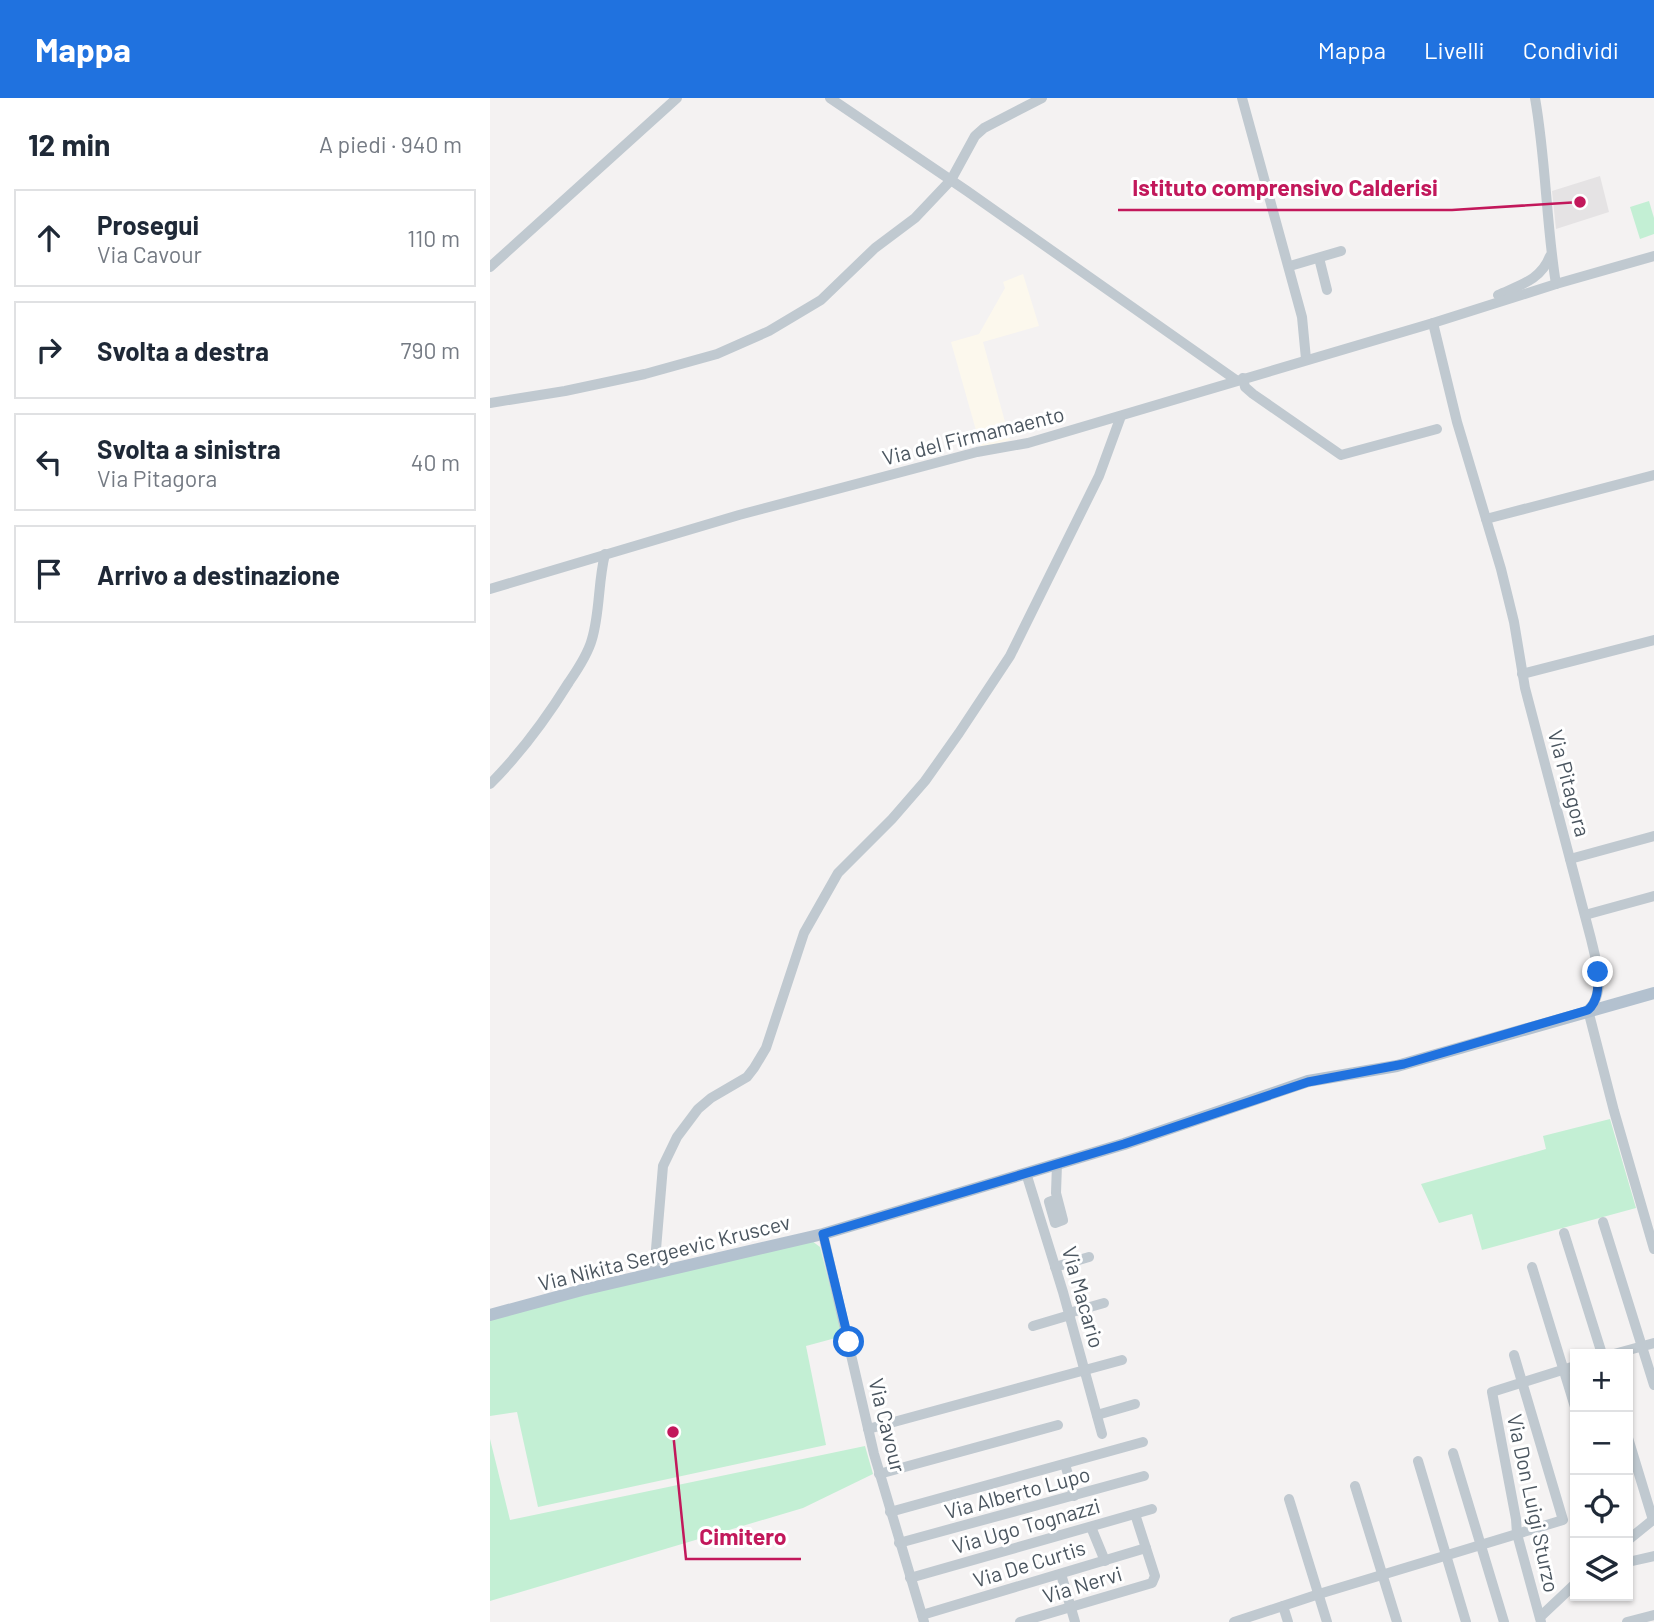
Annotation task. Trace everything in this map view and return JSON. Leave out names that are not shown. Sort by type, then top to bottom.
[{"type":"main road","name":"Via Nikita Sergeevic Kruscev","points":[[490,1315],[823,1234],[1170,1129],[1308,1082],[1404,1064],[1654,993]]},
{"type":"street","points":[[490,267],[677,98]]},
{"type":"street","points":[[830,98],[1239,379],[1253,394],[1341,455],[1437,429]]},
{"type":"street","points":[[490,402],[565,391],[645,374],[717,354],[761,336],[821,300],[875,248],[915,218],[951,180],[975,136],[992,123],[1042,98]]},
{"type":"street","points":[[1242,98],[1290,267],[1302,317],[1306,359]]},
{"type":"street","points":[[1535,98],[1544,148],[1551,253],[1556,284]]},
{"type":"street","points":[[1290,267],[1341,251]]},
{"type":"street","name":"Via del Firmamaento","points":[[1464,312],[1536,277],[1545,268],[1551,253]]},
{"type":"street","name":"Via del Firmamaento","points":[[490,589],[739,515],[977,452],[1028,443],[1654,256]]},
{"type":"street","points":[[1319,258],[1327,290]]},
{"type":"street","name":"Via Pitagora","points":[[1433,323],[1457,422],[1514,622],[1522,674],[1598,972],[1598,992],[1594,1005],[1588,1010]]},
{"type":"street","points":[[654,1273],[663,1166],[668,1151],[698,1109],[711,1098],[747,1077],[754,1068],[766,1048],[804,933],[838,873],[925,781],[1010,656],[1099,476],[1121,416]]},
{"type":"street","points":[[1486,519],[1654,475]]},
{"type":"street","points":[[490,784],[514,760],[550,714],[592,641],[605,554]]},
{"type":"street","points":[[1522,674],[1654,640]]},
{"type":"street","points":[[1570,859],[1654,836]]},
{"type":"street","points":[[1585,915],[1654,896]]},
{"type":"street","points":[[1588,1010],[1654,1249]]},
{"type":"street","points":[[1041,1223],[1054,1219],[1049,1202],[1057,1199],[1057,1164]]},
{"type":"street","name":"Via Macario","points":[[1026,1172],[1102,1434]]},
{"type":"street","points":[[1602,1222],[1654,1385]]},
{"type":"street","points":[[1564,1233],[1600,1349]]},
{"type":"street","name":"Via Cavour","points":[[823,1234],[879,1474],[923,1619]]},
{"type":"street","points":[[1055,1267],[1089,1257]]},
{"type":"street","points":[[1522,1382],[1570,1368],[1532,1267]]},
{"type":"street","points":[[1033,1325],[1104,1303]]},
{"type":"street","points":[[1632,1349],[1654,1343]]},
{"type":"street","points":[[1234,1622],[1563,1520],[1514,1355]]},
{"type":"street","points":[[868,1429],[1122,1360]]},
{"type":"street","name":"Via Don Luigi Sturzo","points":[[1522,1382],[1492,1392],[1517,1534],[1541,1619]]},
{"type":"street","points":[[1097,1415],[1135,1404]]},
{"type":"street","points":[[879,1474],[1058,1425]]},
{"type":"street","points":[[890,1511],[1143,1442]]},
{"type":"street","points":[[1453,1453],[1504,1622]]},
{"type":"street","points":[[1630,1538],[1653,1520],[1633,1454]]},
{"type":"street","points":[[1418,1461],[1466,1622]]},
{"type":"street","points":[[1065,1464],[1074,1496]]},
{"type":"street","name":"Via Alberto Lupo","points":[[900,1543],[1144,1476]]},
{"type":"street","points":[[1355,1486],[1396,1622]]},
{"type":"street","points":[[1289,1499],[1327,1622]]},
{"type":"street","name":"Via Ugo Tognazzi","points":[[910,1578],[1152,1509]]},
{"type":"street","points":[[1135,1514],[1146,1548]]},
{"type":"street","points":[[1091,1527],[1105,1560]]},
{"type":"street","name":"Via De Curtis","points":[[923,1619],[1146,1548]]},
{"type":"street","name":"Via Nervi","points":[[1020,1622],[1154,1580],[1146,1548]]},
{"type":"street","points":[[1633,1561],[1654,1556]]},
{"type":"street","points":[[1061,1574],[1075,1622]]},
{"type":"street","points":[[1541,1619],[1570,1589]]},
{"type":"street","points":[[1283,1605],[1288,1622]]},
{"type":"street","points":[[1627,1622],[1654,1615]]},
{"type":"shaded area","points":[[1600,176],[1609,212],[1556,229],[1552,191]]},
{"type":"shaded area","points":[[1023,274],[1039,326],[983,342],[1010,440],[981,448],[951,342],[979,334],[1005,288],[1003,282]]},
{"type":"green space","points":[[1649,201],[1654,218],[1654,234],[1640,239],[1630,207]]},
{"type":"green space","points":[[1610,1119],[1636,1208],[1482,1250],[1472,1214],[1439,1223],[1421,1184],[1546,1149],[1543,1136]]},
{"type":"green space","points":[[812,1241],[820,1247],[843,1336],[806,1346],[826,1445],[538,1507],[517,1412],[490,1416],[490,1319],[654,1277]]},
{"type":"green space","points":[[490,1439],[510,1520],[865,1446],[873,1474],[803,1508],[490,1601]]},
{"type":"place","name":"Istituto comprensivo Calderisi","points":[[1580,202]]},
{"type":"place","name":"Cimitero","points":[[673,1432]]},
{"type":"route","points":[[849,1342],[823,1234],[1124,1144],[1308,1082],[1397,1066],[1588,1010],[1594,1005],[1598,992],[1598,972]]}]
